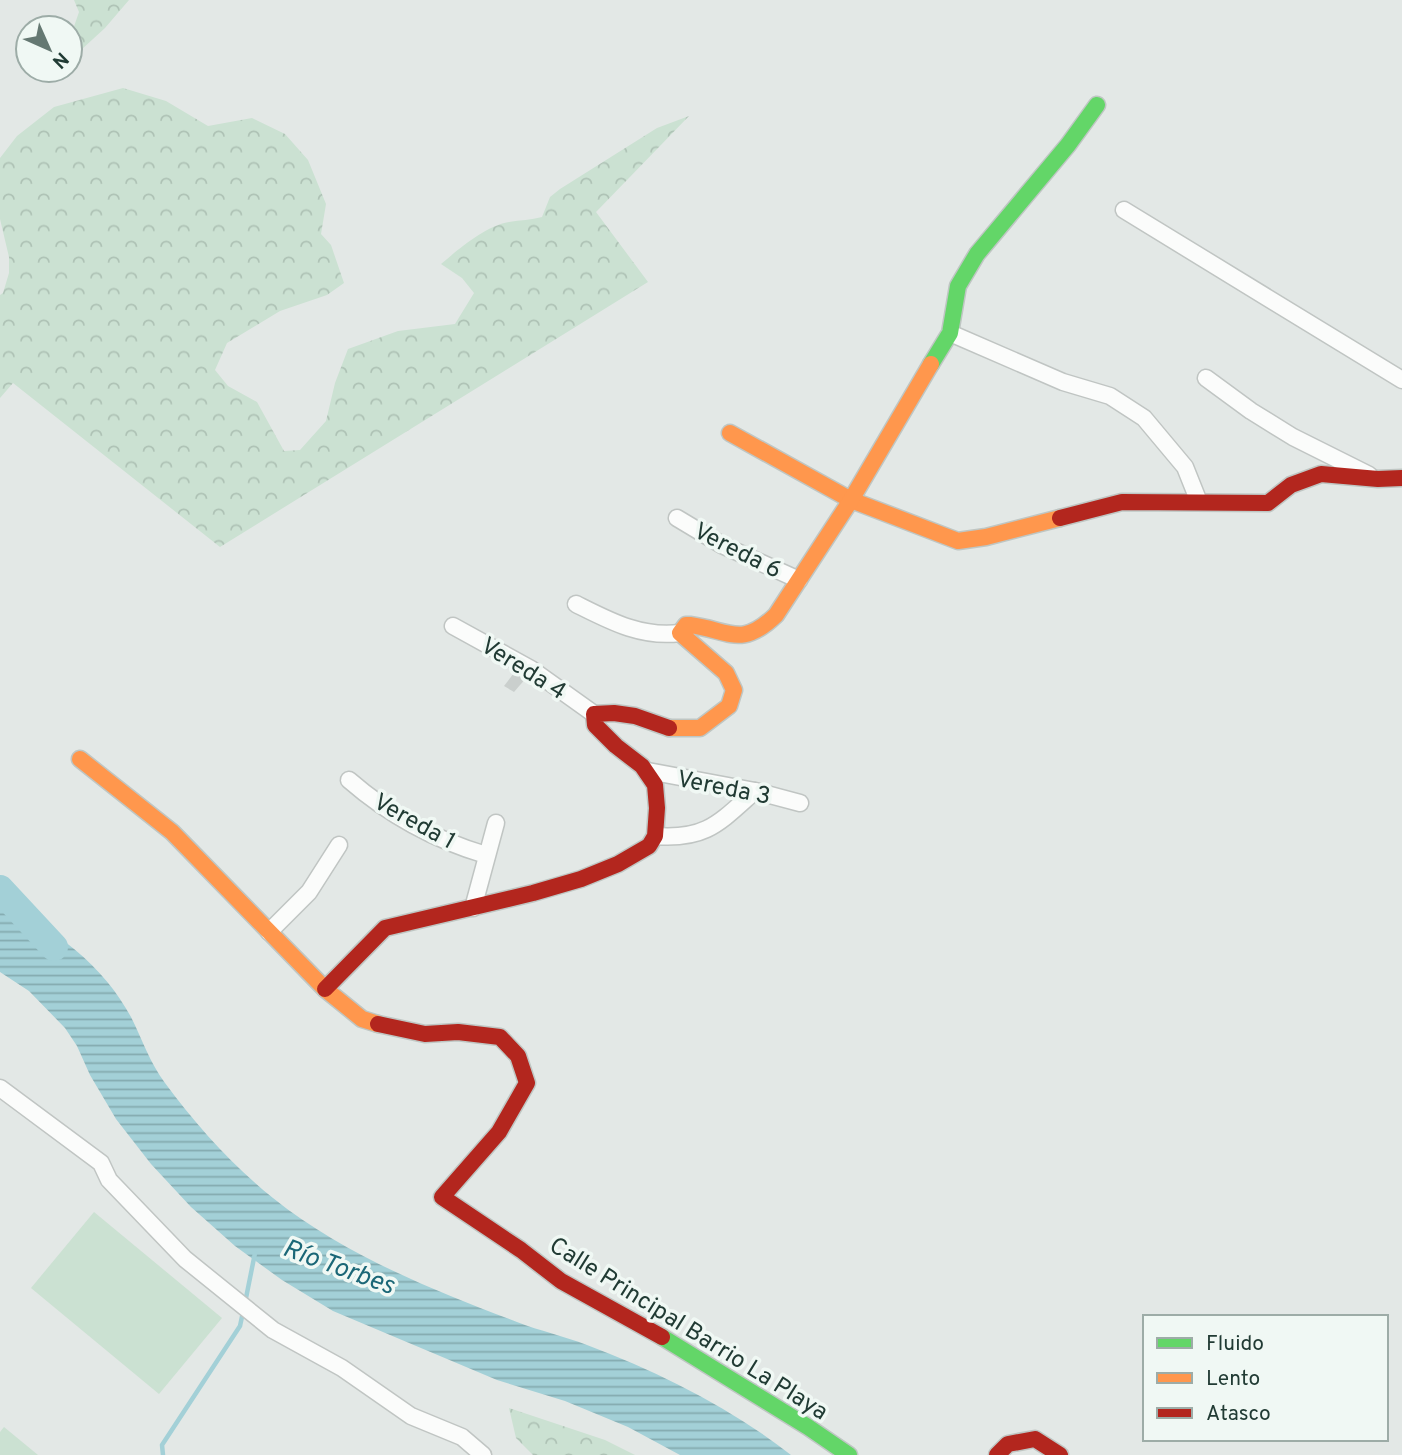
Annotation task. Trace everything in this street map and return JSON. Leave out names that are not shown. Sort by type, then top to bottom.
[{"type":"street","points":[[576,604],[621,627],[663,635],[680,633],[686,625],[695,625],[721,634],[739,636],[756,633],[771,623],[851,500],[950,333],[958,286],[977,254],[1068,145],[1097,104]]},
{"type":"street","points":[[1124,210],[1402,380]]},
{"type":"street","points":[[950,333],[1063,382],[1110,396],[1144,418],[1185,467],[1199,502]]},
{"type":"street","points":[[1206,378],[1293,437],[1378,479]]},
{"type":"street","points":[[730,433],[851,500],[958,541],[986,537],[1122,502],[1248,505],[1268,503],[1291,485],[1321,474],[1378,479],[1402,478]]},
{"type":"street","name":"Vereda 6","points":[[677,518],[722,545],[799,580]]},
{"type":"street","name":"Vereda 4","points":[[453,626],[531,669],[594,714]]},
{"type":"street","points":[[325,989],[386,928],[581,879],[618,864],[649,846],[655,836],[655,785],[648,771],[595,725],[594,714],[635,716],[666,728],[700,727],[729,706],[734,690],[726,673],[680,633]]},
{"type":"street","name":"Calle Principal Barrio La Playa","points":[[80,759],[172,832],[325,989],[362,1019],[393,1029],[425,1034],[458,1032],[500,1037],[518,1056],[527,1083],[499,1132],[442,1197],[521,1250],[561,1282],[687,1351],[849,1455]]},
{"type":"street","name":"Vereda 3","points":[[648,771],[800,803]]},
{"type":"street","name":"Vereda 1","points":[[349,780],[370,799],[400,818],[465,849],[486,855]]},
{"type":"street","points":[[655,836],[680,838],[715,826],[755,792]]},
{"type":"street","name":"Vereda 1","points":[[473,908],[496,823]]},
{"type":"street","points":[[269,932],[309,892],[339,845]]},
{"type":"street","points":[[0,1088],[101,1163],[109,1180],[185,1259],[273,1330],[342,1368],[411,1416],[462,1437],[483,1455]]},
{"type":"street","points":[[997,1455],[1008,1444],[1035,1439],[1060,1455]]},
{"type":"green space","points":[[74,0],[129,0],[84,47],[84,14],[78,14]]},
{"type":"green space","points":[[123,88],[166,101],[208,126],[252,118],[285,134],[308,160],[326,204],[321,234],[331,245],[344,283],[327,295],[280,311],[227,343],[215,370],[228,386],[257,402],[284,451],[300,450],[326,421],[335,383],[348,349],[398,331],[455,324],[474,293],[462,278],[441,264],[448,258],[473,239],[500,224],[542,217],[550,197],[560,189],[657,128],[689,116],[596,212],[648,282],[220,547],[13,383],[0,398],[0,295],[9,273],[9,257],[0,219],[0,158],[17,136],[54,107]]},
{"type":"green space","points":[[94,1212],[222,1318],[159,1394],[31,1288]]},
{"type":"green space","points":[[509,1408],[605,1440],[635,1455],[533,1455],[516,1438]]},
{"type":"green space","points":[[4,1427],[38,1455],[0,1455],[0,1432]]},
{"type":"water","points":[[0,908],[39,925],[76,950],[92,965],[120,999],[160,1075],[189,1114],[243,1172],[300,1218],[359,1254],[422,1284],[517,1322],[587,1345],[694,1392],[791,1455],[680,1455],[628,1427],[565,1401],[497,1380],[333,1311],[282,1280],[235,1246],[191,1207],[151,1164],[116,1119],[65,1028],[29,991],[0,972]]},
{"type":"building","points":[[517,669],[527,677],[514,692],[504,686]]},
{"type":"waterway","name":"Río Torbes","points":[[0,889],[54,947]]},
{"type":"waterway","points":[[245,1303],[255,1253]]},
{"type":"waterway","points":[[163,1455],[162,1445],[240,1326],[243,1312]]},
{"type":"traffic: fast","points":[[931,364],[950,333],[958,286],[977,254],[1068,145],[1097,105]]},
{"type":"traffic: fast","points":[[662,1337],[849,1455]]},
{"type":"traffic: slow","points":[[669,728],[700,728],[729,706],[734,690],[726,673],[680,633],[686,625],[690,625],[734,635],[744,634],[753,632],[776,615],[851,500],[931,364]]},
{"type":"traffic: slow","points":[[730,433],[851,500],[958,541],[986,537],[1060,518]]},
{"type":"traffic: slow","points":[[80,759],[172,832],[325,989],[362,1019],[378,1024]]},
{"type":"traffic: jam","points":[[1060,518],[1122,502],[1268,503],[1291,485],[1321,474],[1378,479],[1402,478]]},
{"type":"traffic: jam","points":[[325,989],[385,928],[581,879],[618,864],[649,846],[655,836],[655,785],[642,766],[595,725],[594,714],[635,716],[669,728]]},
{"type":"traffic: jam","points":[[378,1024],[425,1034],[458,1032],[500,1037],[518,1056],[527,1083],[499,1132],[442,1197],[521,1250],[561,1281],[662,1337]]},
{"type":"traffic: jam","points":[[997,1455],[1008,1444],[1035,1439],[1060,1455]]}]
